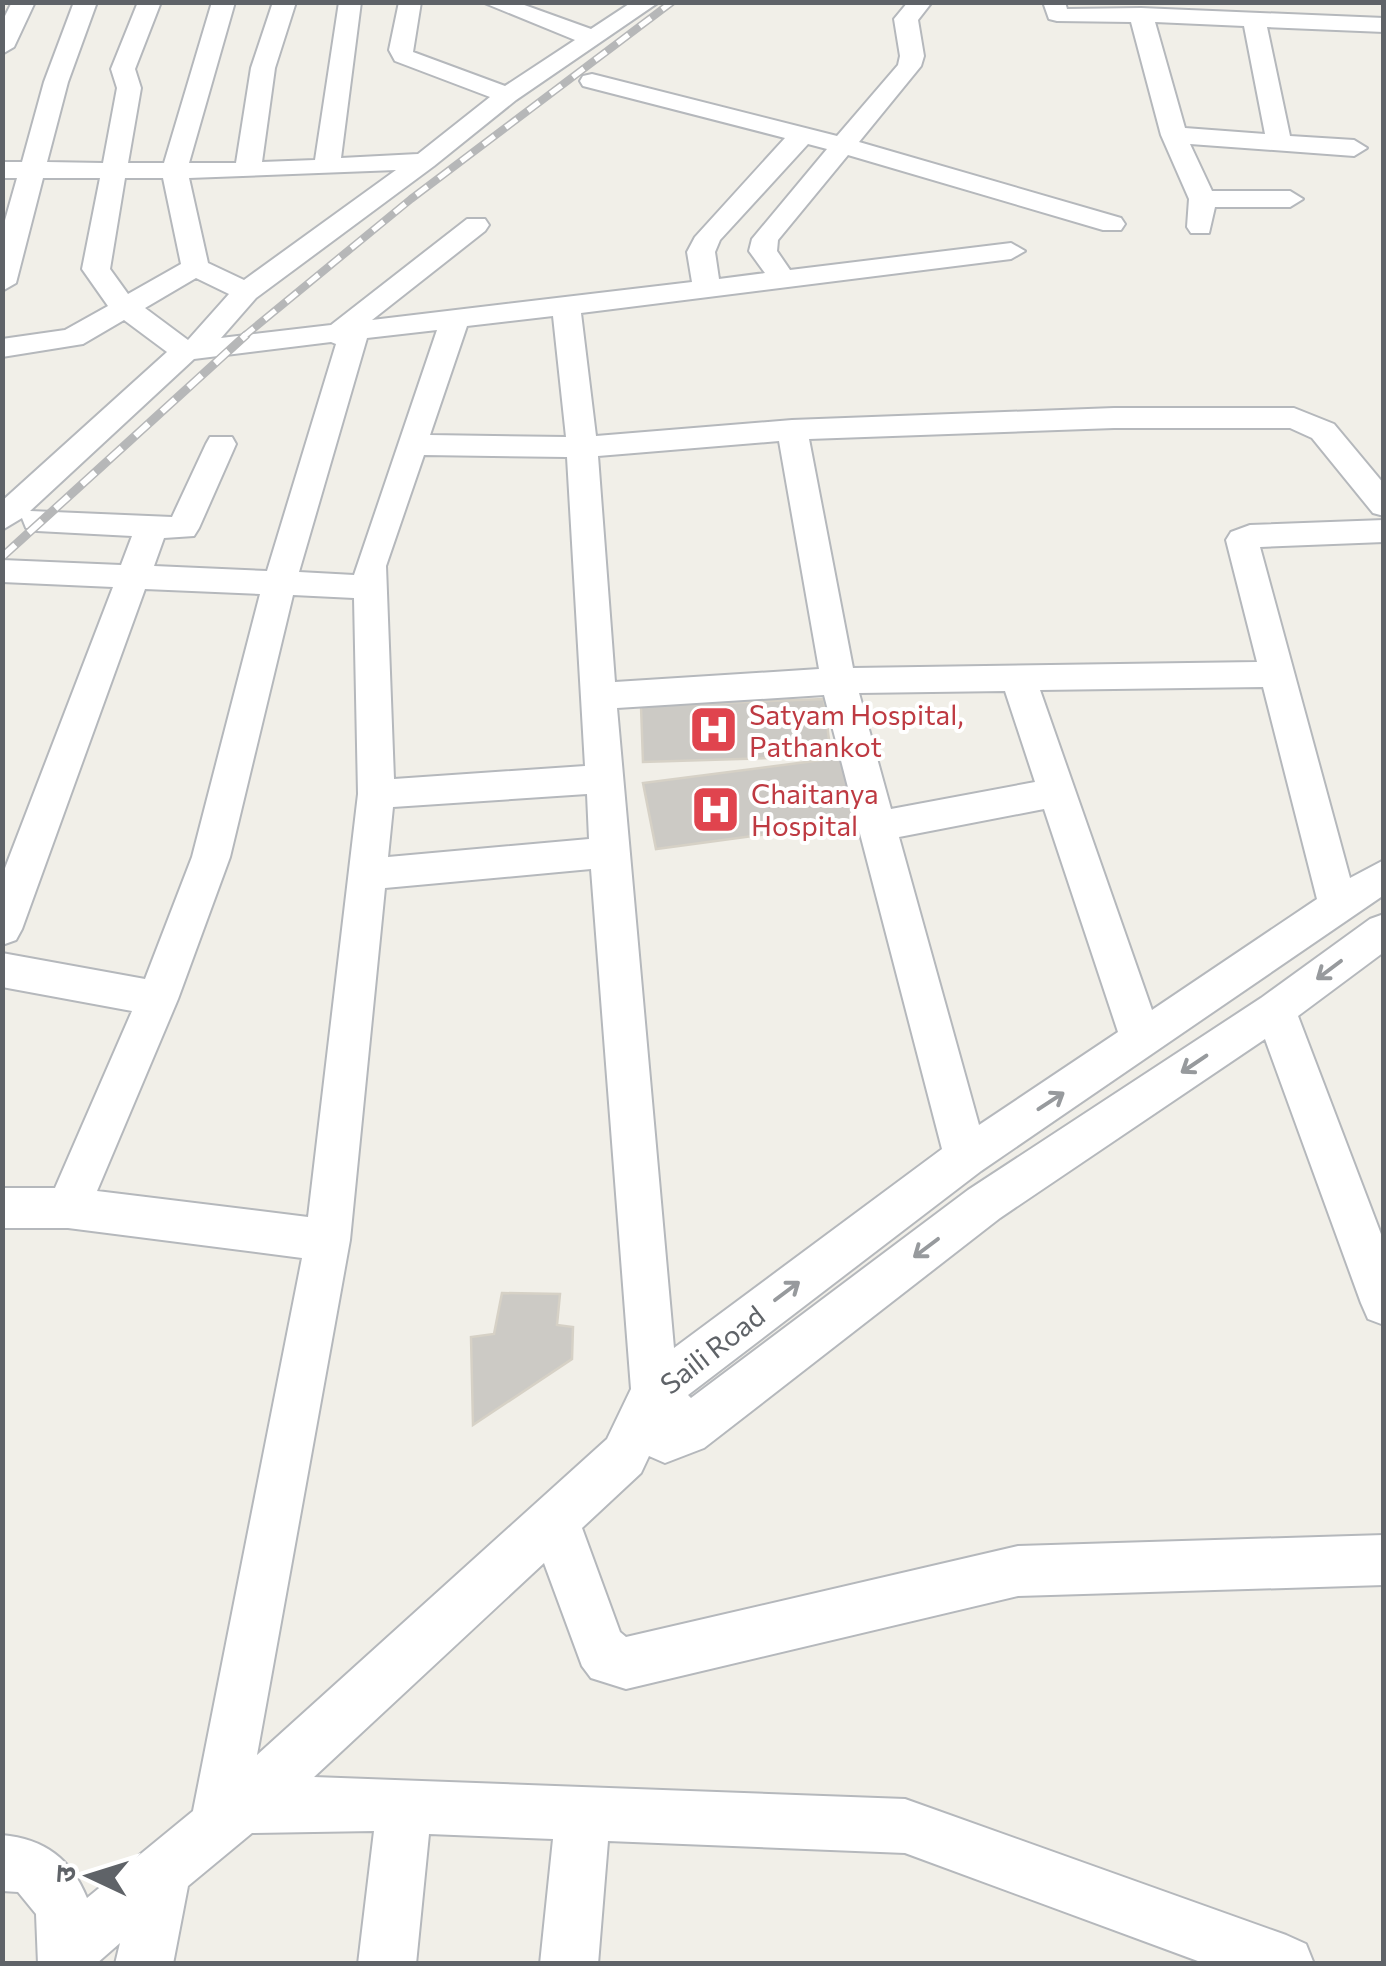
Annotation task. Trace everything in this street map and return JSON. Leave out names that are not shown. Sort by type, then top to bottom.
[{"type":"street","points":[[2,46],[24,2]]},
{"type":"street","points":[[2,283],[56,82],[86,2]]},
{"type":"street","points":[[150,2],[123,70],[128,88],[96,269],[98,277],[128,308],[190,350],[454,322],[1011,251]]},
{"type":"street","points":[[195,267],[174,170],[224,2]]},
{"type":"street","points":[[248,171],[263,68],[284,2]]},
{"type":"street","points":[[327,166],[350,2]]},
{"type":"street","points":[[410,2],[403,56],[507,95]]},
{"type":"street","points":[[493,2],[594,38]]},
{"type":"street","points":[[782,278],[764,250],[766,239],[910,66],[906,19],[921,2]]},
{"type":"street","points":[[1054,2],[1056,12],[1062,16],[1141,15],[1384,25]]},
{"type":"street","points":[[20,520],[246,292],[425,161],[507,95],[639,4]]},
{"type":"street","points":[[1141,15],[1174,135],[1202,199],[1200,227]]},
{"type":"street","points":[[1254,20],[1279,142]]},
{"type":"street","points":[[592,81],[842,145],[1112,224]]},
{"type":"street","points":[[707,288],[701,252],[708,237],[802,134]]},
{"type":"street","points":[[1174,135],[1354,148]]},
{"type":"street","points":[[2,170],[248,171],[425,161]]},
{"type":"street","points":[[1202,199],[1290,200]]},
{"type":"street","points":[[68,1208],[158,999],[211,857],[345,334],[476,225]]},
{"type":"street","points":[[195,267],[246,292]]},
{"type":"street","points":[[2,348],[74,338],[195,267]]},
{"type":"street","points":[[566,306],[582,446],[609,852],[654,1391],[687,1431]]},
{"type":"street","points":[[454,322],[370,566],[376,794],[369,874],[328,1240],[230,1817],[345,1803],[905,1826],[1259,1959]]},
{"type":"street","points":[[412,445],[582,446],[792,430],[1114,418],[1294,418],[1323,431],[1384,506]]},
{"type":"street","points":[[792,430],[838,681],[966,1157]]},
{"type":"street","points":[[20,520],[183,528],[221,444]]},
{"type":"street","points":[[2,930],[151,529]]},
{"type":"street","points":[[1339,908],[1242,540],[1250,536],[1384,531]]},
{"type":"street","points":[[2,571],[371,587]]},
{"type":"street","points":[[598,696],[838,681],[1277,674]]},
{"type":"street","points":[[1018,678],[1142,1041]]},
{"type":"street","points":[[376,794],[604,779]]},
{"type":"street","points":[[878,826],[1059,792]]},
{"type":"street","points":[[369,874],[609,852]]},
{"type":"street","name":"Saili Road","points":[[69,1955],[230,1817],[624,1456],[654,1391],[966,1157],[1384,874]]},
{"type":"street","points":[[624,1456],[687,1431],[984,1204],[1275,1010],[1384,930]]},
{"type":"street","points":[[2,970],[158,999]]},
{"type":"street","points":[[1275,1010],[1384,1303]]},
{"type":"street","points":[[2,1208],[68,1208],[328,1240]]},
{"type":"street","points":[[554,1520],[600,1648],[609,1660],[626,1663],[1018,1571],[1384,1560]]},
{"type":"street","points":[[387,1964],[404,1806]]},
{"type":"street","points":[[570,1964],[583,1814]]},
{"type":"street","points":[[2,1863],[15,1862],[46,1877],[64,1906],[69,1955]]},
{"type":"street","points":[[144,1964],[164,1874]]},
{"type":"building","points":[[824,699],[831,756],[643,762],[641,706]]},
{"type":"building","points":[[853,756],[871,820],[656,849],[643,783]]},
{"type":"building","points":[[502,1293],[560,1294],[557,1325],[573,1327],[572,1359],[473,1425],[471,1337],[494,1334]]},
{"type":"railway","points":[[243,337],[411,199],[672,2]]},
{"type":"railway","points":[[2,557],[246,335]]},
{"type":"place","name":"Satyam Hospital, Pathankot","points":[[714,730]]},
{"type":"place","name":"Chaitanya Hospital","points":[[716,809]]}]
